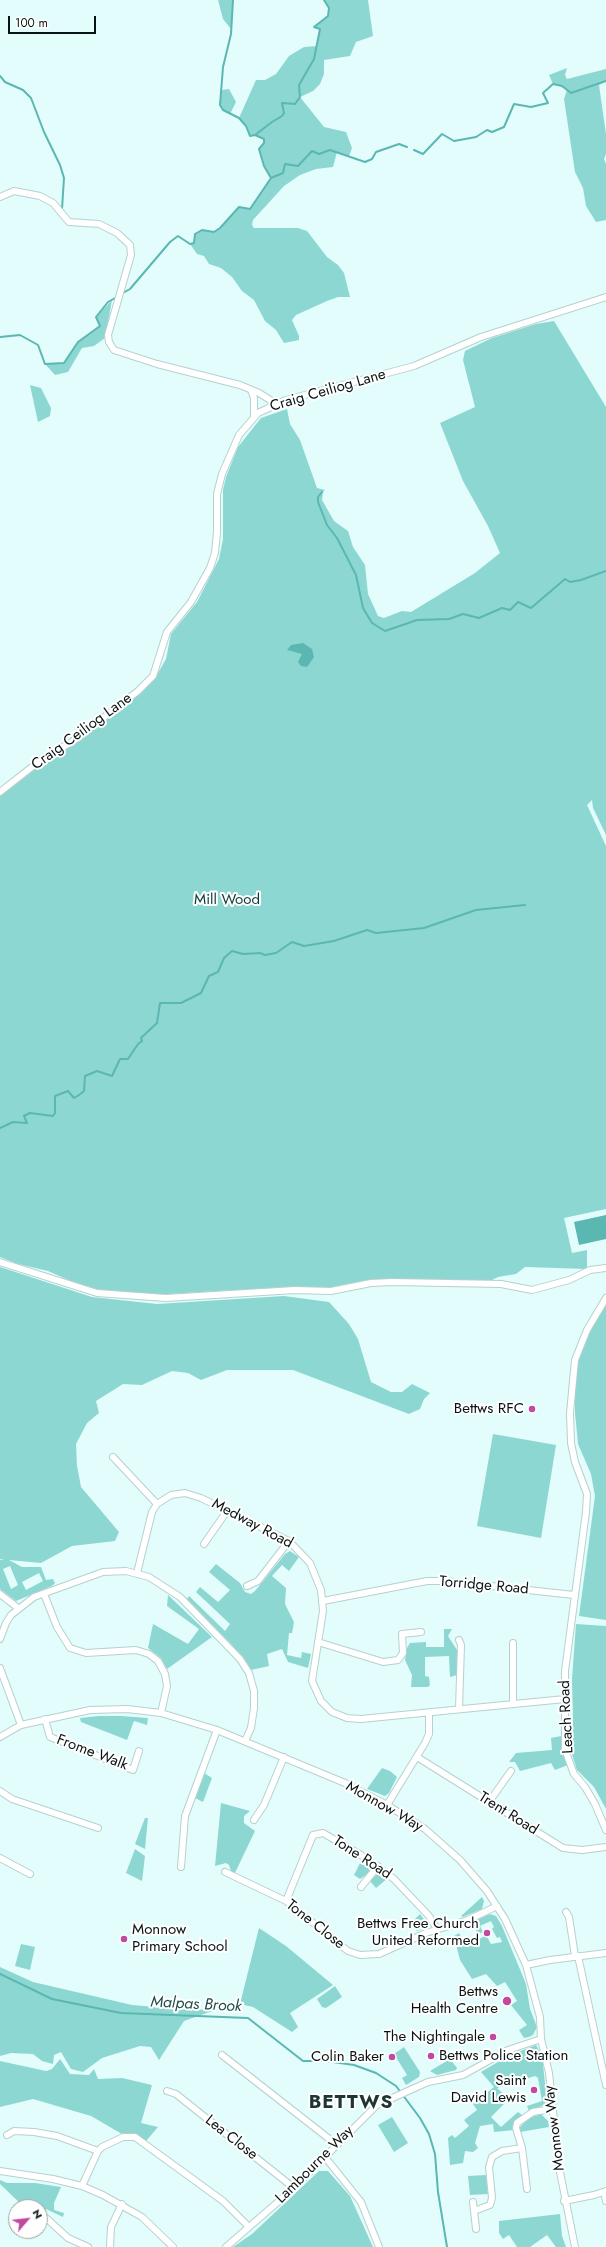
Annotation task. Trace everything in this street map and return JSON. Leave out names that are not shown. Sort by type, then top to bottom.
[{"type":"street","points":[[0,198],[14,191],[40,196],[53,203],[69,222],[99,224],[123,238],[131,248],[108,335],[109,342],[114,350],[157,364],[240,385],[275,403]]},
{"type":"street","name":"Craig Ceiliog Lane","points":[[0,792],[37,763],[76,739],[138,691],[153,676],[167,632],[191,602],[210,568],[215,553],[217,532],[216,500],[222,474],[235,442],[254,417],[275,403],[414,366],[481,337],[606,297]]},
{"type":"street","points":[[251,390],[254,398],[254,417]]},
{"type":"street","points":[[0,1262],[97,1292],[166,1298],[295,1290],[330,1291],[371,1283],[392,1282],[411,1284],[501,1284],[532,1290],[569,1280],[590,1270],[606,1268]]},
{"type":"street","name":"Leach Road","points":[[606,1298],[587,1330],[575,1360],[570,1413],[571,1443],[575,1462],[587,1494],[584,1540],[574,1595],[565,1671],[565,1748],[574,1774],[585,1787],[595,1804],[606,1830]]},
{"type":"street","points":[[113,1457],[157,1504],[152,1512],[137,1573]]},
{"type":"street","name":"Medway Road","points":[[157,1504],[172,1495],[185,1493],[227,1510],[289,1542],[310,1563],[317,1579],[323,1601],[322,1622],[312,1681],[321,1701],[332,1712],[347,1718],[361,1719],[565,1699]]},
{"type":"street","points":[[204,1544],[227,1510]]},
{"type":"street","points":[[248,1586],[258,1581],[289,1542]]},
{"type":"street","points":[[0,1639],[6,1623],[18,1608],[44,1594],[102,1572],[114,1570],[137,1573],[160,1582],[180,1597],[240,1659],[249,1673],[254,1691],[254,1708],[251,1728],[245,1741]]},
{"type":"street","name":"Torridge Road","points":[[323,1601],[427,1581],[445,1581],[574,1595]]},
{"type":"street","points":[[0,1594],[18,1608]]},
{"type":"street","points":[[44,1594],[57,1627],[70,1648],[86,1653],[136,1650],[149,1654],[158,1661],[165,1674],[167,1686],[161,1713]]},
{"type":"street","points":[[318,1642],[384,1662],[398,1660],[403,1653],[402,1634],[421,1632]]},
{"type":"street","points":[[459,1640],[461,1645],[459,1709]]},
{"type":"street","points":[[512,1703],[513,1643]]},
{"type":"street","points":[[0,1670],[21,1725]]},
{"type":"street","name":"Monnow Way","points":[[0,1737],[21,1725],[90,1710],[128,1709],[161,1713],[217,1730],[344,1783],[387,1805],[425,1829],[460,1860],[487,1891],[497,1906],[526,1965],[540,2018],[541,2039],[549,2073],[552,2109],[564,2201],[575,2247]]},
{"type":"street","points":[[387,1805],[417,1757],[429,1734],[429,1713]]},
{"type":"street","name":"Frome Walk","points":[[45,1720],[50,1736],[133,1770],[139,1751]]},
{"type":"street","points":[[181,1867],[185,1816],[217,1730]]},
{"type":"street","points":[[254,1820],[264,1805],[284,1757]]},
{"type":"street","name":"Trent Road","points":[[417,1757],[563,1848],[582,1850],[606,1847]]},
{"type":"street","points":[[489,1802],[511,1771]]},
{"type":"street","points":[[0,1791],[12,1798],[98,1828]]},
{"type":"street","name":"Tone Road","points":[[286,1901],[310,1840],[313,1835],[323,1833],[378,1866],[394,1879],[420,1905],[437,1930]]},
{"type":"street","points":[[0,1858],[30,1874]]},
{"type":"street","points":[[361,1887],[378,1866]]},
{"type":"street","name":"Tone Close","points":[[225,1872],[286,1901],[348,1951],[360,1955],[379,1954],[437,1930],[468,1920],[497,1906]]},
{"type":"street","points":[[566,1912],[569,1917],[576,1956],[606,2085]]},
{"type":"street","points":[[526,1965],[576,1956],[606,1953]]},
{"type":"street","name":"Lambourne Way","points":[[226,2247],[294,2188],[369,2111],[408,2090],[428,2082],[463,2075],[508,2050],[541,2039]]},
{"type":"street","points":[[222,2055],[337,2145]]},
{"type":"street","name":"Lea Close","points":[[167,2091],[176,2094],[294,2188]]},
{"type":"street","points":[[527,2189],[522,2148],[516,2128],[517,2123],[533,2112],[552,2109]]},
{"type":"street","points":[[7,2134],[14,2131],[34,2132],[57,2136],[98,2151]]},
{"type":"street","points":[[82,2186],[98,2151],[109,2142],[123,2137],[135,2138],[223,2202],[249,2227]]},
{"type":"street","points":[[474,2211],[490,2205],[492,2198],[489,2166],[492,2157],[502,2151],[522,2148]]},
{"type":"street","points":[[325,2157],[361,2202],[379,2247]]},
{"type":"street","points":[[0,2171],[53,2179],[82,2186],[122,2204],[142,2217],[173,2247]]},
{"type":"street","points":[[564,2201],[605,2191],[606,2201]]},
{"type":"street","points":[[473,2202],[476,2229]]},
{"type":"street","points":[[110,2247],[111,2227],[122,2204]]},
{"type":"street","points":[[48,2220],[68,2238],[88,2247]]},
{"type":"green space","points":[[218,0],[233,0],[231,29],[223,19]]},
{"type":"green space","points":[[324,0],[368,0],[373,36],[356,42],[350,56],[324,60],[324,74],[320,84],[313,91],[300,97],[324,127],[346,132],[352,148],[349,156],[337,152],[333,167],[316,169],[300,175],[284,186],[253,220],[252,225],[254,228],[298,228],[307,231],[327,257],[338,265],[344,273],[350,297],[338,297],[296,315],[292,320],[299,336],[299,340],[284,343],[276,330],[265,321],[254,300],[242,291],[232,277],[221,268],[209,264],[204,256],[197,254],[190,244],[193,243],[195,234],[202,230],[214,232],[220,228],[239,207],[250,209],[271,178],[264,166],[259,149],[264,143],[264,139],[255,135],[250,136],[246,126],[239,118],[256,80],[265,80],[276,74],[289,56],[304,47],[317,46],[320,29],[314,27],[328,16],[329,8]]},
{"type":"green space","points":[[567,68],[565,75],[567,79],[606,69],[606,81],[599,85],[606,134],[606,154],[604,159],[606,164],[606,220],[596,222],[586,206],[583,188],[575,172],[564,99],[567,90],[562,86],[553,84],[549,75]]},
{"type":"green space","points":[[229,89],[236,102],[230,114],[223,110],[220,105],[222,90]]},
{"type":"green space","points":[[112,300],[105,338],[94,346],[82,348],[68,372],[55,375],[45,364],[64,363],[78,342],[100,326],[96,317]]},
{"type":"green space","name":"Mill Wood","points":[[554,321],[606,407],[606,835],[593,808],[592,800],[587,805],[606,846],[606,1209],[564,1218],[572,1253],[587,1250],[587,1269],[525,1267],[516,1274],[498,1277],[488,1282],[397,1279],[331,1289],[288,1287],[152,1295],[96,1289],[73,1282],[48,1271],[18,1264],[0,1257],[0,796],[38,766],[88,734],[154,680],[166,659],[171,634],[197,602],[219,559],[223,539],[223,490],[226,477],[238,447],[261,418],[287,409],[290,424],[300,440],[317,488],[325,490],[323,492],[322,500],[334,521],[348,531],[353,547],[365,565],[368,594],[378,616],[384,618],[402,611],[411,612],[475,573],[500,553],[488,526],[463,481],[440,423],[475,407],[463,360],[465,351],[492,338],[536,324]]},
{"type":"green space","points":[[30,385],[41,388],[51,408],[50,416],[38,422]]},
{"type":"green space","points":[[0,1267],[92,1297],[157,1304],[284,1296],[329,1302],[349,1324],[358,1339],[371,1382],[391,1392],[402,1392],[412,1384],[430,1393],[424,1399],[420,1409],[409,1414],[293,1370],[227,1370],[201,1380],[188,1373],[172,1371],[142,1385],[123,1384],[96,1401],[99,1413],[87,1423],[76,1444],[77,1466],[81,1487],[119,1532],[115,1541],[72,1546],[41,1563],[9,1560],[22,1567],[41,1567],[46,1580],[53,1579],[55,1583],[52,1586],[16,1601],[0,1589],[0,1560],[4,1560],[0,1559]],"holes":[[[10,1566],[18,1585],[11,1589],[3,1569]],[[39,1573],[43,1581],[26,1590],[22,1582]]]},
{"type":"green space","points":[[606,1299],[606,1620],[579,1616],[595,1496],[591,1474],[578,1444],[575,1413],[575,1360]]},
{"type":"green space","points":[[493,1434],[556,1445],[541,1538],[477,1526]]},
{"type":"green space","points":[[290,1551],[299,1557],[289,1571],[282,1565],[272,1576],[286,1588],[285,1604],[294,1622],[292,1633],[289,1633],[287,1655],[301,1658],[302,1652],[311,1654],[308,1668],[288,1662],[282,1649],[267,1654],[269,1666],[251,1670],[231,1644],[187,1599],[189,1596],[225,1631],[230,1624],[196,1592],[200,1587],[218,1602],[230,1590],[209,1572],[216,1564],[240,1583],[245,1592],[251,1594],[285,1554]]},
{"type":"green space","points":[[168,1595],[212,1637],[167,1669],[161,1658],[148,1648],[153,1624],[188,1644],[199,1629],[167,1606]]},
{"type":"green space","points":[[576,1624],[606,1626],[606,1809],[594,1787],[577,1770],[570,1748],[573,1719],[572,1679]]},
{"type":"green space","points":[[444,1629],[452,1629],[448,1636],[457,1650],[457,1675],[450,1677],[449,1656],[425,1657],[425,1676],[429,1677],[430,1685],[428,1687],[411,1687],[412,1675],[405,1660],[407,1648],[410,1643],[426,1642],[426,1647],[444,1647]]},
{"type":"green space","points":[[99,1716],[148,1718],[147,1725],[134,1721],[127,1740],[81,1722],[80,1718]]},
{"type":"green space","points":[[561,1736],[568,1765],[555,1770],[551,1763],[520,1771],[515,1762],[509,1762],[516,1753],[552,1750],[551,1738]]},
{"type":"green space","points":[[382,1768],[390,1771],[397,1777],[389,1793],[385,1796],[367,1789]]},
{"type":"green space","points":[[204,1773],[212,1778],[203,1802],[195,1798]]},
{"type":"green space","points":[[221,1803],[250,1811],[244,1816],[244,1823],[255,1831],[233,1877],[229,1865],[226,1863],[215,1866]]},
{"type":"green space","points":[[145,1818],[148,1818],[145,1849],[135,1844]]},
{"type":"green space","points":[[135,1849],[145,1856],[142,1881],[126,1873]]},
{"type":"green space","points":[[361,1861],[370,1869],[369,1873],[360,1879],[354,1875]]},
{"type":"green space","points":[[378,1873],[388,1878],[376,1888],[370,1881]]},
{"type":"green space","points":[[482,1897],[484,1901],[482,1909],[463,1917],[461,1916]]},
{"type":"green space","points":[[420,1914],[429,1926],[417,1931],[410,1924]]},
{"type":"green space","points":[[490,1914],[496,1916],[502,1926],[526,1984],[530,2009],[537,2027],[533,2035],[529,2037],[524,2038],[519,2030],[527,2025],[511,2005],[517,2001],[505,1982],[497,1986],[486,1974],[472,1979],[460,1960],[454,1936],[459,1933],[462,1939],[469,1936],[473,1943],[486,1935],[491,1944],[502,1942],[500,1937],[497,1938],[492,1929],[494,1927],[491,1921],[480,1926],[483,1932],[478,1934],[472,1922]]},
{"type":"green space","points":[[259,1928],[286,1946],[333,1985],[290,2013],[298,2027],[292,2032],[253,2007],[240,2004]]},
{"type":"green space","points":[[21,1944],[35,1947],[30,1970],[15,1966]]},
{"type":"green space","points":[[0,1967],[33,1982],[132,2005],[190,2010],[218,2009],[184,2021],[159,2060],[151,2047],[140,2046],[102,2058],[83,2072],[71,2069],[61,2052],[54,2055],[53,2064],[42,2061],[33,2054],[11,2053],[0,2056]]},
{"type":"green space","points":[[335,1986],[342,1997],[326,2008],[322,2007],[317,1999]]},
{"type":"green space","points":[[536,2045],[542,2055],[547,2100],[544,2105],[529,2111],[527,2106],[542,2101],[538,2078],[535,2076],[497,2088],[509,2099],[491,2117],[501,2127],[518,2112],[522,2115],[513,2125],[514,2130],[494,2132],[493,2124],[480,2126],[475,2143],[478,2148],[473,2152],[465,2151],[463,2163],[450,2165],[448,2138],[452,2135],[455,2138],[469,2126],[464,2120],[477,2110],[473,2104],[494,2087],[481,2072],[508,2056]]},
{"type":"green space","points":[[404,2047],[420,2072],[419,2077],[406,2085],[402,2078],[407,2075],[394,2054]]},
{"type":"green space","points":[[60,2059],[70,2074],[89,2075],[94,2069],[98,2079],[122,2078],[152,2085],[141,2123],[158,2127],[146,2141],[132,2133],[122,2134],[91,2116],[33,2099],[0,2107],[0,2061],[46,2071],[52,2069]]},
{"type":"green space","points":[[450,2059],[457,2068],[456,2070],[437,2075],[430,2071]]},
{"type":"green space","points":[[541,2114],[548,2121],[549,2127],[520,2132],[519,2128],[529,2118]]},
{"type":"green space","points":[[392,2117],[408,2143],[394,2152],[378,2125]]},
{"type":"green space","points":[[319,2171],[328,2171],[350,2196],[373,2247],[233,2247],[252,2234]]},
{"type":"green space","points":[[486,2175],[488,2194],[470,2195],[468,2176]]},
{"type":"green space","points":[[0,2180],[7,2183],[35,2183],[61,2187],[54,2203],[54,2210],[64,2213],[63,2217],[48,2210],[48,2199],[16,2199],[0,2184]]},
{"type":"green space","points":[[560,2214],[562,2236],[566,2247],[556,2247],[547,2235],[530,2247],[517,2247],[509,2235],[503,2239],[499,2233],[499,2221]]},
{"type":"shaded area","points":[[303,643],[312,649],[314,657],[307,667],[301,666],[298,662],[302,654],[287,650],[291,645]]},
{"type":"shaded area","points":[[606,1215],[606,1239],[579,1245],[574,1222]]},
{"type":"waterway","points":[[233,0],[231,34],[223,67],[220,105],[223,110],[239,118],[246,126],[250,136],[255,135]]},
{"type":"waterway","points":[[271,178],[264,166],[259,149],[264,143],[264,139],[255,135],[282,116],[284,113],[282,103],[295,104],[300,97],[299,85],[314,59],[320,29],[314,27],[328,16],[329,8],[324,0]]},
{"type":"waterway","points":[[0,76],[5,82],[23,90],[31,98],[44,132],[60,165],[64,178],[62,209]]},
{"type":"waterway","points":[[414,150],[423,154],[442,134],[454,141],[476,137],[487,130],[492,132],[504,127],[514,104],[531,107],[548,103],[543,93],[553,84],[562,86],[571,93],[606,81]]},
{"type":"waterway","points":[[121,294],[130,289],[170,242],[178,236],[190,244],[194,243],[195,234],[202,230],[214,232],[220,228],[239,207],[250,209],[271,178],[283,173],[285,164],[298,166],[312,151],[319,154],[330,150],[365,162],[372,159],[376,152],[399,144],[407,147]]},
{"type":"waterway","points":[[0,337],[20,335],[38,345],[45,364],[64,363],[78,342],[100,326],[96,317],[108,302],[117,297]]},
{"type":"waterway","points":[[322,492],[318,497],[318,502],[327,525],[337,538],[356,575],[363,608],[372,623],[385,631],[417,620],[449,619],[463,614],[479,618],[502,608],[510,610],[518,602],[531,608],[565,579],[570,582],[581,580],[606,571]]},
{"type":"waterway","points":[[0,1128],[13,1122],[27,1123],[24,1116],[30,1113],[53,1116],[55,1113],[55,1096],[68,1091],[74,1098],[84,1091],[85,1076],[97,1071],[112,1076],[120,1059],[128,1059],[138,1044],[142,1041],[141,1038],[157,1023],[160,1003],[181,1003],[201,993],[209,976],[218,972],[224,958],[232,951],[243,954],[260,953],[265,955],[276,953],[292,942],[304,946],[334,941],[367,930],[376,933],[424,928],[476,910],[525,905]]},
{"type":"waterway","name":"Malpas Brook","points":[[0,1974],[52,1999],[121,2013],[248,2018],[303,2061],[326,2061],[354,2065],[376,2073],[396,2086],[420,2118],[429,2134],[435,2154],[438,2192],[447,2247]]},
{"type":"place","name":"Bettws RFC","points":[[532,1409]]},
{"type":"place","name":"Bettws Free Church United Reformed","points":[[487,1933]]},
{"type":"place","name":"Monnow Primary School","points":[[124,1939]]},
{"type":"place","name":"Bettws Health Centre","points":[[507,2001]]},
{"type":"place","name":"The Nightingale","points":[[493,2037]]},
{"type":"place","name":"Bettws Police Station","points":[[431,2056]]},
{"type":"place","name":"Colin Baker","points":[[392,2057]]},
{"type":"place","name":"Saint David Lewis","points":[[534,2090]]},
{"type":"district","name":"BETTWS","points":[[351,2103]]}]
